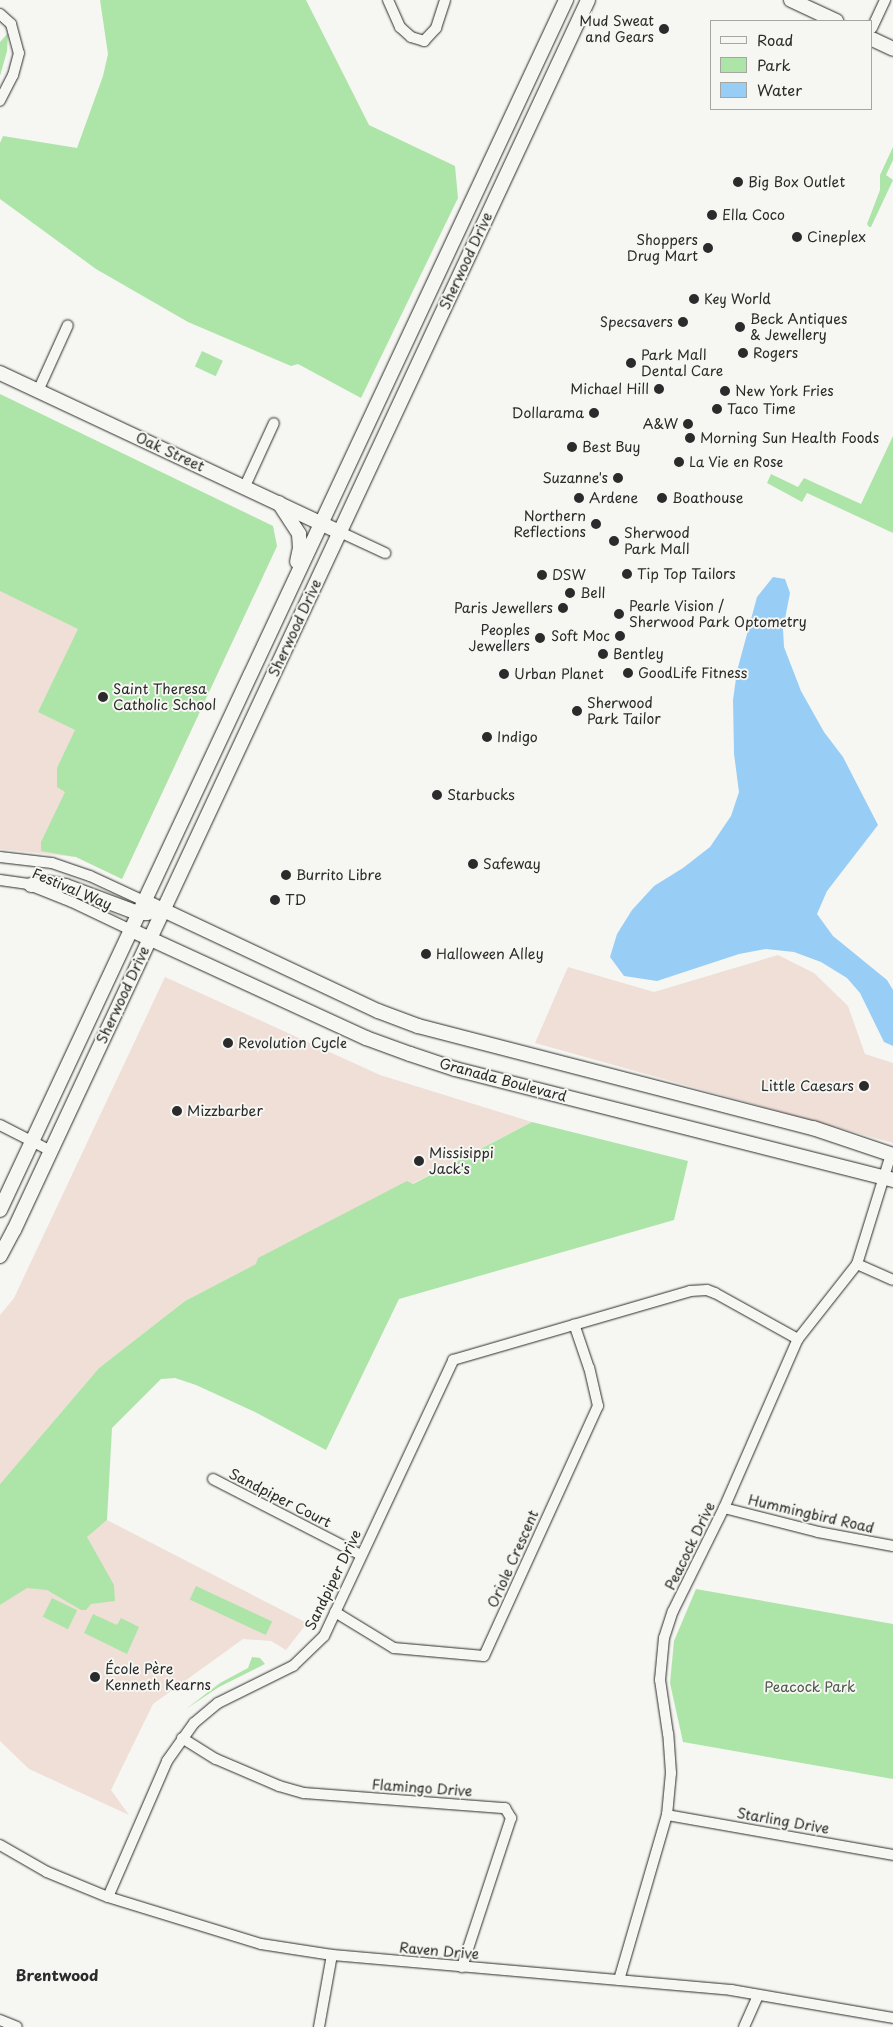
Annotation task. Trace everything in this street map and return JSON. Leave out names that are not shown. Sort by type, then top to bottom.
[{"type":"main road","name":"Sherwood Drive","points":[[0,1210],[566,0]]},
{"type":"main road","name":"Sherwood Drive","points":[[0,1256],[588,0]]},
{"type":"main road","points":[[792,0],[834,20]]},
{"type":"main road","points":[[873,39],[893,49]]},
{"type":"main road","name":"Oak Street","points":[[0,373],[340,532]]},
{"type":"main road","points":[[279,502],[299,534],[297,575]]},
{"type":"main road","points":[[31,885],[66,886],[141,907],[163,911],[378,1011],[418,1026],[813,1128],[892,1155]]},
{"type":"main road","name":"Granada Boulevard","points":[[131,930],[366,1038],[455,1069],[889,1178]]},
{"type":"street","points":[[388,0],[400,27],[411,37],[424,41],[436,28],[445,0]]},
{"type":"street","points":[[873,26],[885,0]]},
{"type":"street","points":[[0,14],[11,24],[19,53],[13,74],[0,102]]},
{"type":"street","points":[[38,390],[68,325]]},
{"type":"street","points":[[245,486],[274,423]]},
{"type":"street","points":[[340,532],[385,553]]},
{"type":"street","name":"Festival Way","points":[[0,857],[52,863],[90,876],[141,907]]},
{"type":"street","name":"Festival Way","points":[[0,880],[31,885],[131,930]]},
{"type":"street","points":[[0,1125],[51,1150]]},
{"type":"street","name":"Peacock Drive","points":[[619,1980],[667,1815],[671,1774],[668,1734],[660,1680],[664,1638],[673,1612],[724,1508],[798,1340],[857,1264],[889,1178],[892,1155]]},
{"type":"street","points":[[857,1264],[893,1280]]},
{"type":"street","name":"Sandpiper Drive","points":[[108,1897],[167,1761],[194,1723],[218,1703],[293,1666],[324,1636],[453,1360],[690,1291],[707,1290],[725,1298],[798,1340]]},
{"type":"street","name":"Oriole Crescent","points":[[335,1612],[394,1648],[484,1656],[598,1406],[589,1368],[574,1324]]},
{"type":"street","name":"Sandpiper Court","points":[[213,1479],[361,1555]]},
{"type":"street","name":"Hummingbird Road","points":[[724,1508],[818,1532],[893,1546]]},
{"type":"street","name":"Flamingo Drive","points":[[182,1738],[216,1760],[279,1786],[304,1793],[505,1808],[511,1818],[462,1967]]},
{"type":"street","name":"Starling Drive","points":[[667,1815],[893,1855]]},
{"type":"street","name":"Raven Drive","points":[[0,1845],[47,1872],[108,1897],[261,1944],[332,1955],[731,1990],[893,2018]]},
{"type":"street","points":[[319,2027],[332,1955]]},
{"type":"street","points":[[744,2027],[758,1995]]},
{"type":"street","points":[[0,2020],[17,2027]]},
{"type":"shaded area","name":"Saint Theresa Catholic School","points":[[0,395],[277,546],[122,879],[76,857],[0,849]]},
{"type":"shaded area","points":[[778,955],[814,973],[848,1006],[865,1054],[893,1063],[893,1143],[535,1043],[568,967],[654,992]]},
{"type":"shaded area","points":[[165,977],[380,1075],[532,1122],[185,1301],[99,1368],[0,1484],[0,1315],[14,1298]]},
{"type":"shaded area","name":"École Père Kenneth Kearns","points":[[107,1520],[307,1623],[286,1650],[271,1641],[243,1639],[153,1704],[111,1790],[129,1815],[29,1769],[0,1741],[0,1605]]},
{"type":"green space","points":[[100,0],[306,0],[369,125],[455,166],[458,198],[361,398],[298,364],[291,366],[188,322],[96,269],[0,199],[0,143],[3,136],[77,148],[103,76],[108,54]]},
{"type":"green space","points":[[8,33],[7,51],[0,76],[0,42]]},
{"type":"green space","points":[[893,147],[893,160],[886,175],[893,180],[871,227],[869,227],[867,224],[880,190],[880,175]]},
{"type":"green space","points":[[202,351],[223,361],[216,376],[195,366]]},
{"type":"green space","name":"Saint Theresa Catholic School","points":[[0,394],[273,526],[277,546],[122,879],[76,857],[41,851],[41,842],[65,792],[57,787],[57,768],[75,730],[38,712],[78,629],[0,591]]},
{"type":"green space","points":[[893,436],[893,533],[807,493],[802,502],[767,483],[771,474],[798,487],[804,478],[861,504]]},
{"type":"green space","points":[[532,1122],[688,1161],[674,1220],[399,1299],[326,1450],[255,1412],[196,1385],[175,1378],[161,1379],[112,1428],[107,1520],[87,1537],[114,1585],[115,1601],[91,1604],[86,1610],[81,1610],[47,1590],[27,1588],[0,1605],[0,1484],[99,1368],[185,1301],[256,1264],[258,1258],[407,1181],[413,1184]]},
{"type":"green space","points":[[196,1586],[272,1621],[266,1635],[190,1600]]},
{"type":"green space","name":"Peacock Park","points":[[696,1589],[893,1624],[893,1779],[683,1742],[670,1683],[674,1641]]},
{"type":"green space","points":[[52,1598],[77,1610],[68,1629],[43,1617]]},
{"type":"green space","points":[[93,1614],[117,1625],[121,1618],[139,1627],[127,1654],[84,1633]]},
{"type":"green space","points":[[252,1657],[260,1658],[265,1664],[219,1687],[186,1709],[220,1683],[248,1668]]},
{"type":"water","points":[[773,577],[785,579],[790,593],[783,629],[784,647],[801,691],[824,732],[843,757],[878,825],[827,891],[817,914],[833,936],[887,980],[893,990],[893,1046],[884,1042],[860,993],[847,978],[821,962],[794,952],[766,949],[739,954],[657,981],[624,976],[610,957],[617,934],[632,910],[654,886],[683,868],[710,847],[731,816],[739,792],[734,754],[733,700],[737,671],[757,597]]},
{"type":"place","name":"Mud Sweat and Gears","points":[[664,29]]},
{"type":"place","name":"Big Box Outlet","points":[[738,182]]},
{"type":"place","name":"Ella Coco","points":[[712,215]]},
{"type":"place","name":"Cineplex","points":[[797,237]]},
{"type":"place","name":"Shoppers Drug Mart","points":[[708,248]]},
{"type":"place","name":"Key World","points":[[694,299]]},
{"type":"place","name":"Specsavers","points":[[683,322]]},
{"type":"place","name":"Beck Antiques & Jewellery","points":[[740,327]]},
{"type":"place","name":"Rogers","points":[[743,353]]},
{"type":"place","name":"Park Mall Dental Care","points":[[631,363]]},
{"type":"place","name":"Michael Hill","points":[[659,389]]},
{"type":"place","name":"New York Fries","points":[[725,391]]},
{"type":"place","name":"Taco Time","points":[[717,409]]},
{"type":"place","name":"Dollarama","points":[[594,413]]},
{"type":"place","name":"A&W","points":[[688,424]]},
{"type":"place","name":"Morning Sun Health Foods","points":[[690,438]]},
{"type":"place","name":"Best Buy","points":[[572,447]]},
{"type":"place","name":"La Vie en Rose","points":[[679,462]]},
{"type":"place","name":"Suzanne's","points":[[618,478]]},
{"type":"place","name":"Ardene","points":[[579,498]]},
{"type":"place","name":"Boathouse","points":[[662,498]]},
{"type":"place","name":"Northern Reflections","points":[[596,524]]},
{"type":"place","name":"Sherwood Park Mall","points":[[614,541]]},
{"type":"place","name":"Tip Top Tailors","points":[[627,574]]},
{"type":"place","name":"DSW","points":[[542,575]]},
{"type":"place","name":"Bell","points":[[570,593]]},
{"type":"place","name":"Paris Jewellers","points":[[563,608]]},
{"type":"place","name":"Pearle Vision / Sherwood Park Optometry","points":[[619,614]]},
{"type":"place","name":"Soft Moc","points":[[620,636]]},
{"type":"place","name":"Peoples Jewellers","points":[[540,638]]},
{"type":"place","name":"Bentley","points":[[603,654]]},
{"type":"place","name":"GoodLife Fitness","points":[[628,673]]},
{"type":"place","name":"Urban Planet","points":[[504,674]]},
{"type":"place","name":"Saint Theresa Catholic School","points":[[103,697]]},
{"type":"place","name":"Sherwood Park Tailor","points":[[577,711]]},
{"type":"place","name":"Indigo","points":[[487,737]]},
{"type":"place","name":"Starbucks","points":[[437,795]]},
{"type":"place","name":"Safeway","points":[[473,864]]},
{"type":"place","name":"Burrito Libre","points":[[286,875]]},
{"type":"place","name":"TD","points":[[275,900]]},
{"type":"place","name":"Halloween Alley","points":[[426,954]]},
{"type":"place","name":"Revolution Cycle","points":[[228,1043]]},
{"type":"place","name":"Little Caesars","points":[[864,1086]]},
{"type":"place","name":"Mizzbarber","points":[[177,1111]]},
{"type":"place","name":"Missisippi Jack's","points":[[419,1161]]},
{"type":"place","name":"École Père Kenneth Kearns","points":[[95,1677]]},
{"type":"district","name":"Brentwood","points":[[57,1975]]}]
